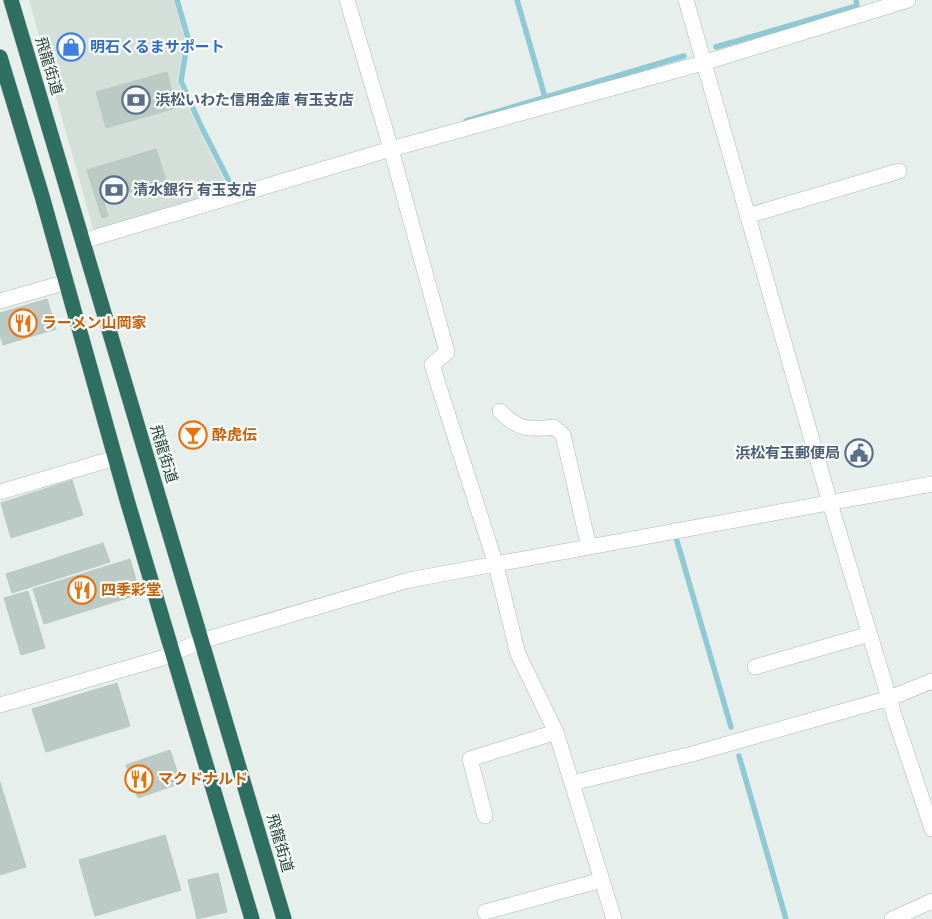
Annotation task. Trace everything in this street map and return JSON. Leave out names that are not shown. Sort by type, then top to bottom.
[{"type":"highway","name":"飛龍街道","points":[[11,0],[284,919]]},
{"type":"highway","points":[[0,57],[67,282],[115,458],[172,654],[252,919]]},
{"type":"street","points":[[347,0],[392,149],[447,352],[432,365],[496,564],[518,654],[556,732],[614,919]]},
{"type":"street","points":[[686,0],[830,503],[932,830]]},
{"type":"street","points":[[83,240],[392,149],[703,63],[908,0]]},
{"type":"street","points":[[747,216],[899,171]]},
{"type":"street","points":[[0,301],[67,282]]},
{"type":"street","points":[[500,411],[507,418],[528,429],[554,427],[563,435],[589,547]]},
{"type":"street","points":[[0,492],[115,458]]},
{"type":"street","points":[[0,705],[172,654],[201,641],[409,580],[932,484]]},
{"type":"street","points":[[755,667],[870,634]]},
{"type":"street","points":[[572,783],[692,754],[890,698],[932,681]]},
{"type":"street","points":[[485,816],[470,759],[556,732]]},
{"type":"street","points":[[485,912],[602,880]]},
{"type":"street","points":[[892,919],[932,901]]},
{"type":"shaded area","points":[[29,0],[174,0],[185,40],[177,81],[230,192],[94,232]]},
{"type":"building","name":"浜松いわた信用金庫 有玉支店","points":[[167,72],[176,108],[106,128],[96,92]]},
{"type":"building","name":"清水銀行 有玉支店","points":[[156,149],[166,180],[103,200],[108,216],[102,218],[87,170]]},
{"type":"building","points":[[47,299],[56,329],[3,345],[0,335],[0,313]]},
{"type":"building","points":[[72,480],[83,515],[11,538],[1,503]]},
{"type":"building","points":[[103,543],[110,562],[12,593],[6,574]]},
{"type":"building","points":[[130,559],[140,594],[44,624],[33,589]]},
{"type":"building","points":[[28,591],[45,648],[21,655],[4,598]]},
{"type":"building","points":[[117,683],[130,726],[46,752],[32,709]]},
{"type":"building","points":[[170,750],[181,783],[138,798],[126,765]]},
{"type":"building","points":[[0,782],[26,867],[0,875]]},
{"type":"building","points":[[165,835],[181,890],[95,916],[79,860]]},
{"type":"building","points":[[218,873],[227,912],[197,919],[188,880]]},
{"type":"waterway","points":[[177,0],[188,38],[181,81],[200,124],[234,191],[239,189]]},
{"type":"waterway","points":[[517,0],[545,97]]},
{"type":"waterway","points":[[716,47],[857,6],[856,0]]},
{"type":"waterway","points":[[466,121],[684,56]]},
{"type":"waterway","points":[[677,541],[731,727]]},
{"type":"waterway","points":[[739,756],[786,919]]},
{"type":"place","name":"明石くるまサポート","points":[[71,47]]},
{"type":"place","name":"浜松いわた信用金庫 有玉支店","points":[[136,100]]},
{"type":"place","name":"清水銀行 有玉支店","points":[[114,190]]},
{"type":"place","name":"ラーメン山岡家","points":[[23,323]]},
{"type":"place","name":"酔虎伝","points":[[193,435]]},
{"type":"place","name":"浜松有玉郵便局","points":[[859,453]]},
{"type":"place","name":"四季彩堂","points":[[82,590]]},
{"type":"place","name":"マクドナルド","points":[[139,779]]}]
